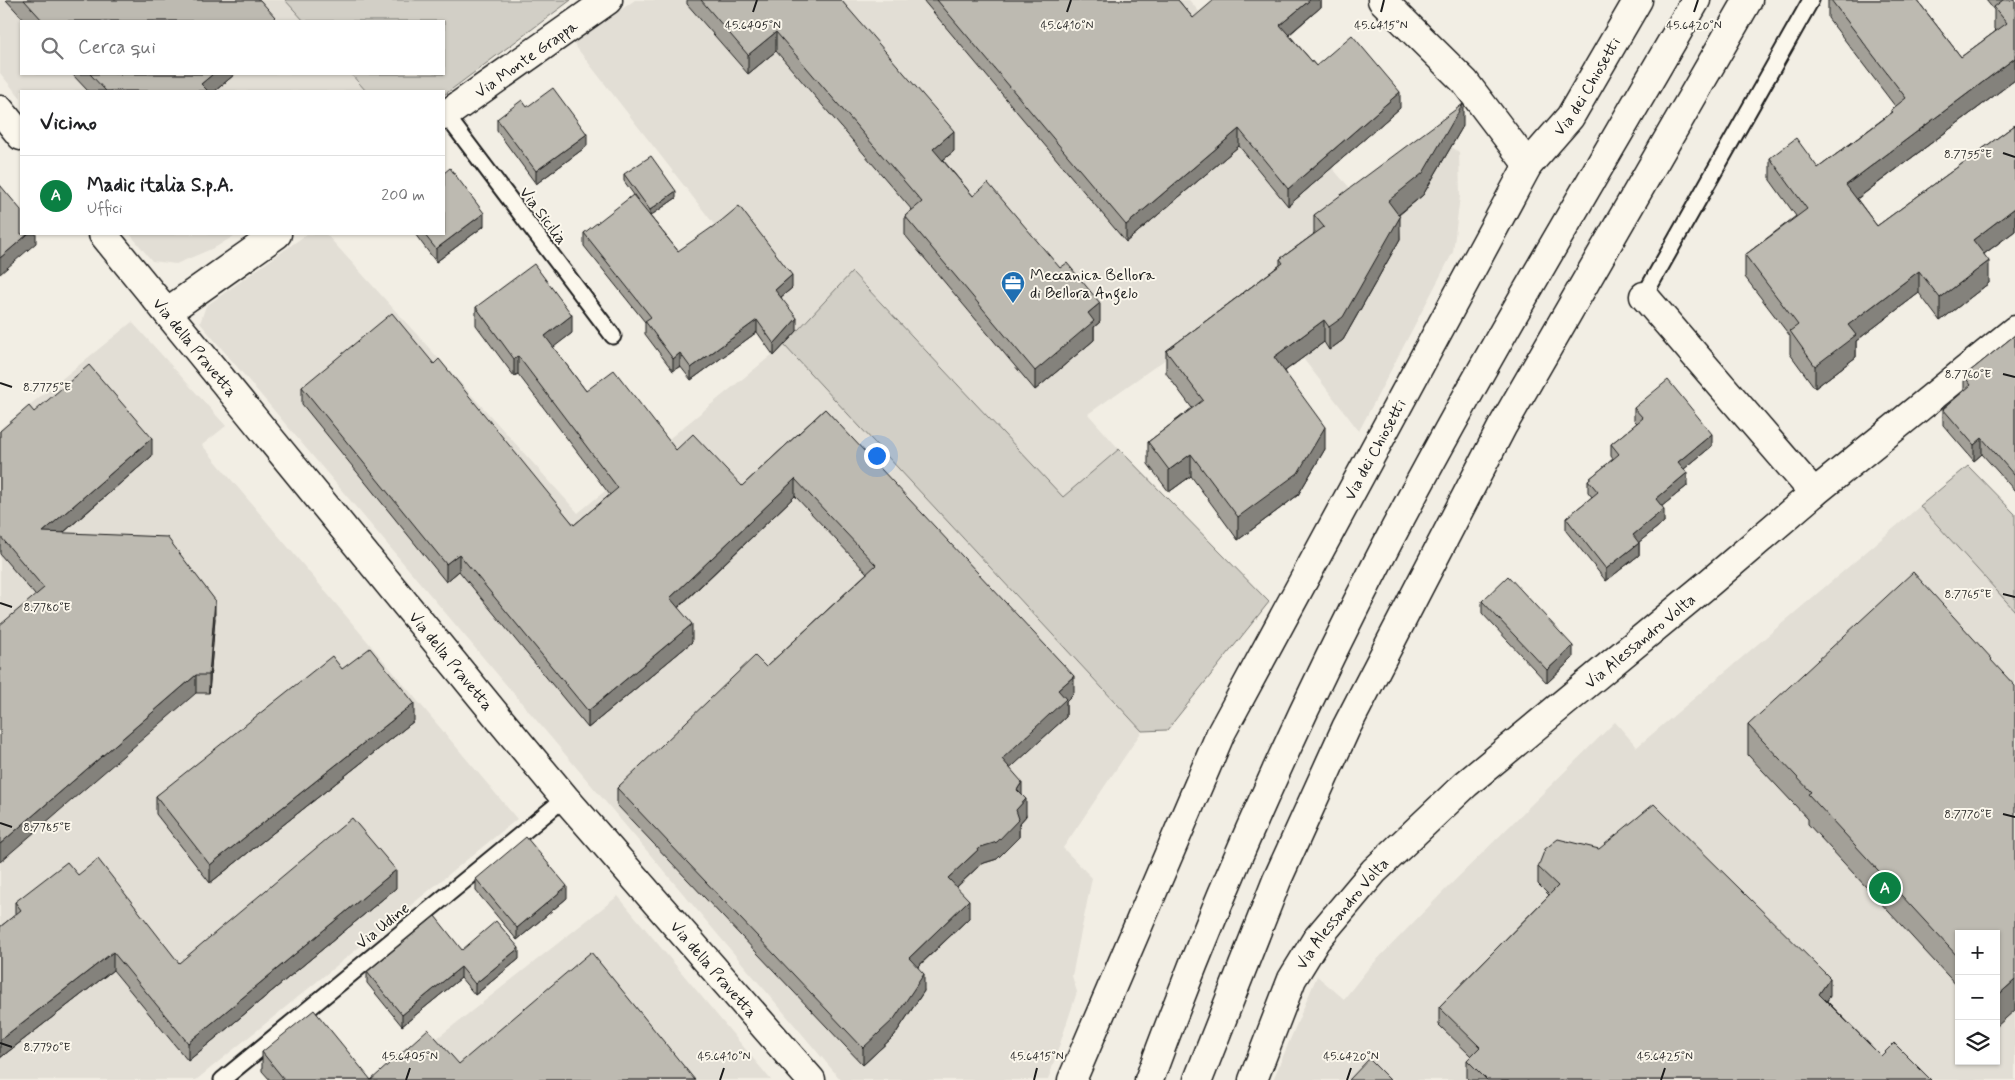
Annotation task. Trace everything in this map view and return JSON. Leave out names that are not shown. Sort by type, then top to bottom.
[{"type":"main road","name":"Via Monte Grappa","points":[[445,116],[608,0]]},
{"type":"main road","points":[[1382,0],[1465,82],[1528,165]]},
{"type":"main road","name":"Via dei Chiosetti","points":[[1072,1080],[1220,735],[1528,165],[1570,117],[1638,0]]},
{"type":"main road","points":[[1149,1080],[1172,1016],[1236,858],[1308,705],[1386,547],[1462,405],[1696,0]]},
{"type":"main road","points":[[1198,1080],[1277,880],[1346,728],[1502,427],[1748,0]]},
{"type":"main road","points":[[0,110],[20,135]]},
{"type":"main road","name":"Via della Pravetta","points":[[104,235],[565,798],[811,1080]]},
{"type":"main road","points":[[167,312],[276,235]]},
{"type":"main road","points":[[1644,296],[1814,493]]},
{"type":"main road","name":"Via Alessandro Volta","points":[[1253,1080],[1292,979],[1328,924],[1374,871],[1466,784],[1709,583],[1814,493],[2015,330]]},
{"type":"lane","points":[[1644,296],[1811,0]]},
{"type":"lane","name":"Via Sicilia","points":[[445,116],[613,336]]},
{"type":"lane","name":"Via Udine","points":[[222,1080],[565,798]]},
{"type":"shaded area","points":[[0,0],[285,0],[303,20],[20,20],[20,75],[352,75],[365,90],[20,90],[20,98],[0,73]]},
{"type":"shaded area","points":[[285,0],[571,0],[445,94],[445,90],[365,90],[352,75],[445,75],[445,20],[303,20]]},
{"type":"shaded area","points":[[635,0],[1189,0],[1362,201],[1443,141],[1459,152],[1460,196],[1453,252],[1359,431],[1255,296],[1088,414],[1119,449],[1063,498],[853,272],[797,331],[573,43]]},
{"type":"shaded area","points":[[131,235],[235,235],[216,247],[176,264],[152,261]]},
{"type":"shaded area","points":[[306,235],[327,235],[578,513],[784,345],[1142,731],[1063,848],[1092,878],[1072,976],[1077,992],[1048,1080],[841,1080],[200,323],[206,306]]},
{"type":"shaded area","points":[[852,272],[1063,497],[1119,449],[1269,602],[1167,730],[1142,731],[784,345]]},
{"type":"shaded area","points":[[132,322],[226,426],[202,445],[517,819],[196,1080],[0,1080],[0,429]]},
{"type":"shaded area","points":[[1968,466],[2015,514],[2015,611],[1920,506]]},
{"type":"shaded area","points":[[1920,506],[2015,611],[2015,1080],[1273,1080],[1317,976],[1344,999],[1367,970],[1444,891],[1615,722],[1637,747]]},
{"type":"shaded area","points":[[618,896],[771,1080],[384,1080]]},
{"type":"building","points":[[24,0],[260,0],[275,17],[272,20],[42,20]]},
{"type":"building","points":[[701,0],[841,0],[954,131],[933,149],[973,196],[988,183],[1060,268],[1067,263],[1100,303],[1088,313],[1094,321],[1035,371],[905,216],[922,202],[776,32],[748,55]]},
{"type":"building","points":[[937,0],[1178,0],[1193,18],[1214,0],[1310,0],[1280,25],[1316,66],[1352,35],[1400,92],[1288,189],[1239,129],[1126,225]]},
{"type":"building","points":[[1831,0],[1917,0],[1961,57],[2007,23],[1994,7],[2003,0],[2015,0],[2015,58],[1846,185],[1877,226],[2015,125],[2015,208],[1973,240],[1989,261],[1940,298],[1919,271],[1848,325],[1856,335],[1815,366],[1790,331],[1798,325],[1745,255],[1807,209],[1770,158],[1796,138],[1818,168],[1893,112],[1891,110],[1906,98]]},
{"type":"building","points":[[91,75],[212,75],[201,84],[207,90],[105,90]]},
{"type":"building","points":[[553,88],[587,134],[536,171],[497,119],[522,100],[527,107]]},
{"type":"building","points":[[1463,104],[1423,173],[1388,201],[1400,217],[1343,317],[1329,327],[1324,320],[1274,357],[1325,427],[1298,473],[1238,517],[1191,454],[1169,470],[1148,442],[1203,400],[1166,351],[1283,263],[1280,259],[1324,227],[1314,215]]},
{"type":"building","points":[[651,156],[676,191],[650,210],[624,174]]},
{"type":"building","points":[[450,168],[484,213],[436,249],[425,235],[445,235],[445,172]]},
{"type":"building","points":[[0,185],[20,209],[20,235],[27,235],[0,258]]},
{"type":"building","points":[[633,195],[678,251],[739,206],[792,275],[775,290],[797,318],[774,344],[757,320],[691,368],[680,353],[673,359],[645,321],[651,317],[584,233]]},
{"type":"building","points":[[534,264],[572,315],[545,336],[586,391],[614,370],[676,450],[693,434],[742,486],[825,409],[1074,676],[1058,690],[1066,699],[1002,759],[1022,782],[1017,790],[1026,799],[1016,810],[1019,819],[997,842],[981,847],[948,878],[969,900],[909,958],[924,974],[894,1019],[863,1048],[617,788],[755,656],[766,667],[876,565],[795,479],[670,598],[692,624],[588,711],[459,554],[446,564],[302,387],[392,313],[434,364],[439,359],[574,525],[618,488],[518,356],[514,359],[476,307]]},
{"type":"building","points":[[2015,335],[2015,476],[1982,438],[1974,445],[1943,409],[1971,385],[1964,376]]},
{"type":"building","points":[[89,365],[152,438],[43,532],[167,537],[215,600],[209,675],[196,675],[0,844],[0,625],[44,588],[0,536],[0,431],[29,406],[34,412]]},
{"type":"building","points":[[1668,380],[1712,434],[1678,462],[1687,473],[1656,499],[1664,509],[1633,535],[1639,543],[1606,569],[1566,518],[1598,492],[1588,480],[1619,454],[1611,444],[1643,418],[1634,408]]},
{"type":"building","points":[[1913,572],[2015,686],[2015,980],[2000,993],[2000,930],[1955,930],[1955,954],[1808,794],[1811,792],[1748,725]]},
{"type":"building","points":[[1508,576],[1573,646],[1547,670],[1482,601]]},
{"type":"building","points":[[370,648],[414,703],[210,865],[156,796],[332,656],[342,669]]},
{"type":"building","points":[[1654,804],[1830,978],[1819,994],[1881,1056],[1894,1043],[1931,1080],[1487,1080],[1467,1060],[1480,1047],[1439,1007],[1558,886],[1538,867],[1545,849],[1558,839],[1599,849]]},
{"type":"building","points":[[352,818],[396,870],[188,1043],[113,952],[0,1040],[0,927],[21,910],[15,902],[67,862],[78,875],[98,859],[179,963]]},
{"type":"building","points":[[526,837],[567,886],[517,928],[476,879]]},
{"type":"building","points":[[435,916],[462,950],[496,921],[519,948],[475,984],[461,967],[402,1015],[367,972]]},
{"type":"building","points":[[591,952],[695,1080],[371,1080],[428,1029],[459,1064]]},
{"type":"building","points":[[314,1010],[371,1080],[282,1080],[283,1078],[262,1052]]},
{"type":"building","points":[[1369,1059],[1390,1080],[1349,1080]]},
{"type":"place","name":"Meccanica Bellora di Bellora Angelo","points":[[1013,304]]},
{"type":"place","name":"Madic italia S.p.A.","points":[[1885,888]]}]
